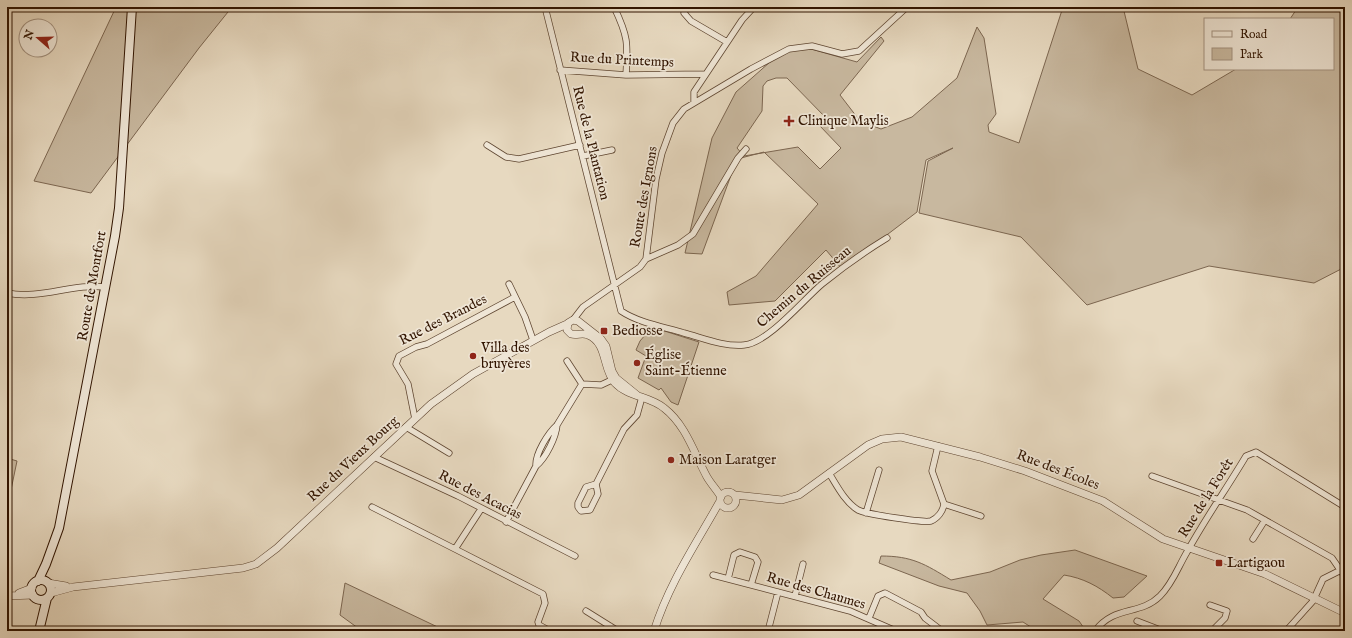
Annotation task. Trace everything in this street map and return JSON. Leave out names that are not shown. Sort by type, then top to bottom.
[{"type":"main road","name":"Route de Montfort","points":[[34,594],[59,528],[106,287],[118,208],[132,7]]},
{"type":"main road","name":"Route de Montfort","points":[[46,564],[48,583],[51,588],[49,596]]},
{"type":"main road","points":[[38,581],[48,583]]},
{"type":"main road","points":[[39,631],[41,618],[49,596],[34,594],[41,618]]},
{"type":"street","name":"Rue de la Plantation","points":[[545,7],[615,286]]},
{"type":"street","points":[[614,7],[624,27],[627,41],[626,76]]},
{"type":"street","points":[[686,7],[684,13],[691,21],[727,42]]},
{"type":"street","points":[[694,102],[694,92],[705,74],[742,20],[754,7]]},
{"type":"street","name":"Route des Ignons","points":[[615,286],[640,267],[646,259],[656,179],[667,135],[678,116],[694,102],[789,49],[812,46],[842,54],[859,50],[907,7]]},
{"type":"street","name":"Rue du Printemps","points":[[560,70],[626,76],[705,74]]},
{"type":"street","points":[[487,145],[506,157],[519,159],[580,145]]},
{"type":"street","points":[[646,259],[678,245],[693,234],[738,158],[746,149]]},
{"type":"street","points":[[583,156],[612,150]]},
{"type":"street","name":"Chemin du Ruisseau","points":[[615,286],[621,311],[629,316],[725,344],[744,345],[761,339],[822,284],[857,257],[887,238]]},
{"type":"street","points":[[509,284],[533,340]]},
{"type":"street","points":[[615,286],[583,307],[574,325],[573,335],[579,333],[589,335],[599,343],[614,378],[639,396],[658,404],[675,419],[690,443],[703,470],[726,507]]},
{"type":"street","points":[[7,292],[16,294],[36,294],[92,287],[106,287]]},
{"type":"street","name":"Rue des Brandes","points":[[415,419],[408,384],[396,364],[399,356],[416,347],[427,344],[515,297]]},
{"type":"street","points":[[574,325],[581,330],[579,333]]},
{"type":"street","points":[[574,325],[598,336],[603,342],[614,378]]},
{"type":"street","name":"Rue du Vieux Bourg","points":[[73,587],[243,568],[256,564],[277,548],[431,404],[474,374],[533,340],[548,332],[574,325]]},
{"type":"street","points":[[567,361],[582,384]]},
{"type":"street","points":[[582,384],[601,385],[614,378]]},
{"type":"street","points":[[506,522],[536,466],[536,460],[551,430],[557,424],[582,384]]},
{"type":"street","points":[[596,484],[588,485],[586,488],[578,503],[578,507],[581,511],[586,512],[590,510],[598,494],[596,484],[624,429],[637,415],[639,396]]},
{"type":"street","points":[[406,427],[449,453]]},
{"type":"street","name":"Rue des Écoles","points":[[709,521],[726,507],[732,506],[735,499],[782,500],[799,495],[868,445],[882,439],[901,437],[1025,471],[1103,501],[1154,535],[1265,574],[1345,613]]},
{"type":"street","points":[[829,474],[843,495],[858,510],[874,516],[930,521],[938,516],[944,504],[932,471],[938,446]]},
{"type":"street","name":"Rue de la Forêt","points":[[1095,631],[1107,618],[1121,612],[1142,607],[1159,597],[1174,578],[1189,548],[1246,456],[1256,452],[1345,507]]},
{"type":"street","name":"Rue des Acacias","points":[[374,457],[575,556]]},
{"type":"street","points":[[703,470],[735,499]]},
{"type":"street","points":[[866,513],[879,470]]},
{"type":"street","points":[[1152,476],[1247,510],[1332,558],[1343,569],[1345,577]]},
{"type":"street","points":[[654,631],[674,579],[709,521],[720,499],[728,492]]},
{"type":"street","points":[[944,504],[981,516]]},
{"type":"street","points":[[372,507],[543,594],[545,603],[538,622],[550,631]]},
{"type":"street","points":[[455,549],[481,509]]},
{"type":"street","points":[[1254,539],[1265,520]]},
{"type":"street","name":"Rue des Chaumes","points":[[728,579],[734,555],[740,552],[755,557],[758,562],[751,585]]},
{"type":"street","points":[[795,596],[803,564]]},
{"type":"street","points":[[1286,631],[1314,598],[1323,579],[1343,569]]},
{"type":"street","name":"Rue des Chaumes","points":[[713,575],[850,611],[896,631]]},
{"type":"street","points":[[48,583],[73,587]]},
{"type":"street","points":[[49,596],[73,587]]},
{"type":"street","points":[[768,631],[778,592]]},
{"type":"street","points":[[869,618],[878,596],[885,593],[921,612],[925,618],[942,631]]},
{"type":"street","points":[[7,596],[34,594]]},
{"type":"street","points":[[1210,605],[1227,611],[1225,618],[1212,631]]},
{"type":"street","points":[[586,611],[608,628],[618,631]]},
{"type":"street","points":[[1137,621],[1163,631]]},
{"type":"green space","points":[[116,7],[232,7],[199,48],[91,193],[34,181]]},
{"type":"green space","points":[[1063,7],[1123,7],[1138,69],[1192,95],[1234,70],[1334,70],[1334,18],[1291,18],[1298,7],[1345,7],[1345,267],[1314,283],[1209,266],[1087,305],[1021,237],[919,213],[928,161],[953,148],[926,160],[917,212],[842,269],[826,250],[775,301],[729,305],[727,292],[756,276],[818,204],[765,153],[798,147],[820,169],[841,148],[819,125],[826,118],[787,78],[776,78],[767,81],[763,86],[762,111],[737,148],[744,156],[757,154],[737,159],[702,254],[685,253],[712,138],[736,92],[770,62],[789,50],[811,49],[857,62],[881,37],[884,41],[840,95],[860,121],[881,129],[912,117],[957,78],[977,27],[984,38],[996,114],[988,125],[989,132],[1019,143]]},
{"type":"green space","points":[[652,327],[699,342],[678,405],[671,402],[661,388],[659,390],[638,378],[646,356],[636,350],[640,341]]},
{"type":"green space","points":[[7,458],[17,461],[7,509]]},
{"type":"green space","points":[[1075,550],[1147,576],[1124,597],[1113,598],[1090,583],[1078,578],[1064,575],[1043,599],[1079,621],[1086,631],[1037,631],[1023,622],[987,625],[980,611],[967,593],[939,586],[879,563],[881,556],[910,559],[926,565],[951,580],[990,572],[1020,560]]},
{"type":"green space","points":[[345,583],[446,631],[362,631],[340,615]]},
{"type":"place","name":"Clinique Maylis","points":[[789,121]]},
{"type":"place","name":"Bediosse","points":[[604,331]]},
{"type":"place","name":"Villa des bruyères","points":[[473,356]]},
{"type":"place","name":"Église Saint-Étienne","points":[[637,363]]},
{"type":"place","name":"Maison Laratger","points":[[671,460]]},
{"type":"place","name":"Lartigaou","points":[[1219,563]]}]
